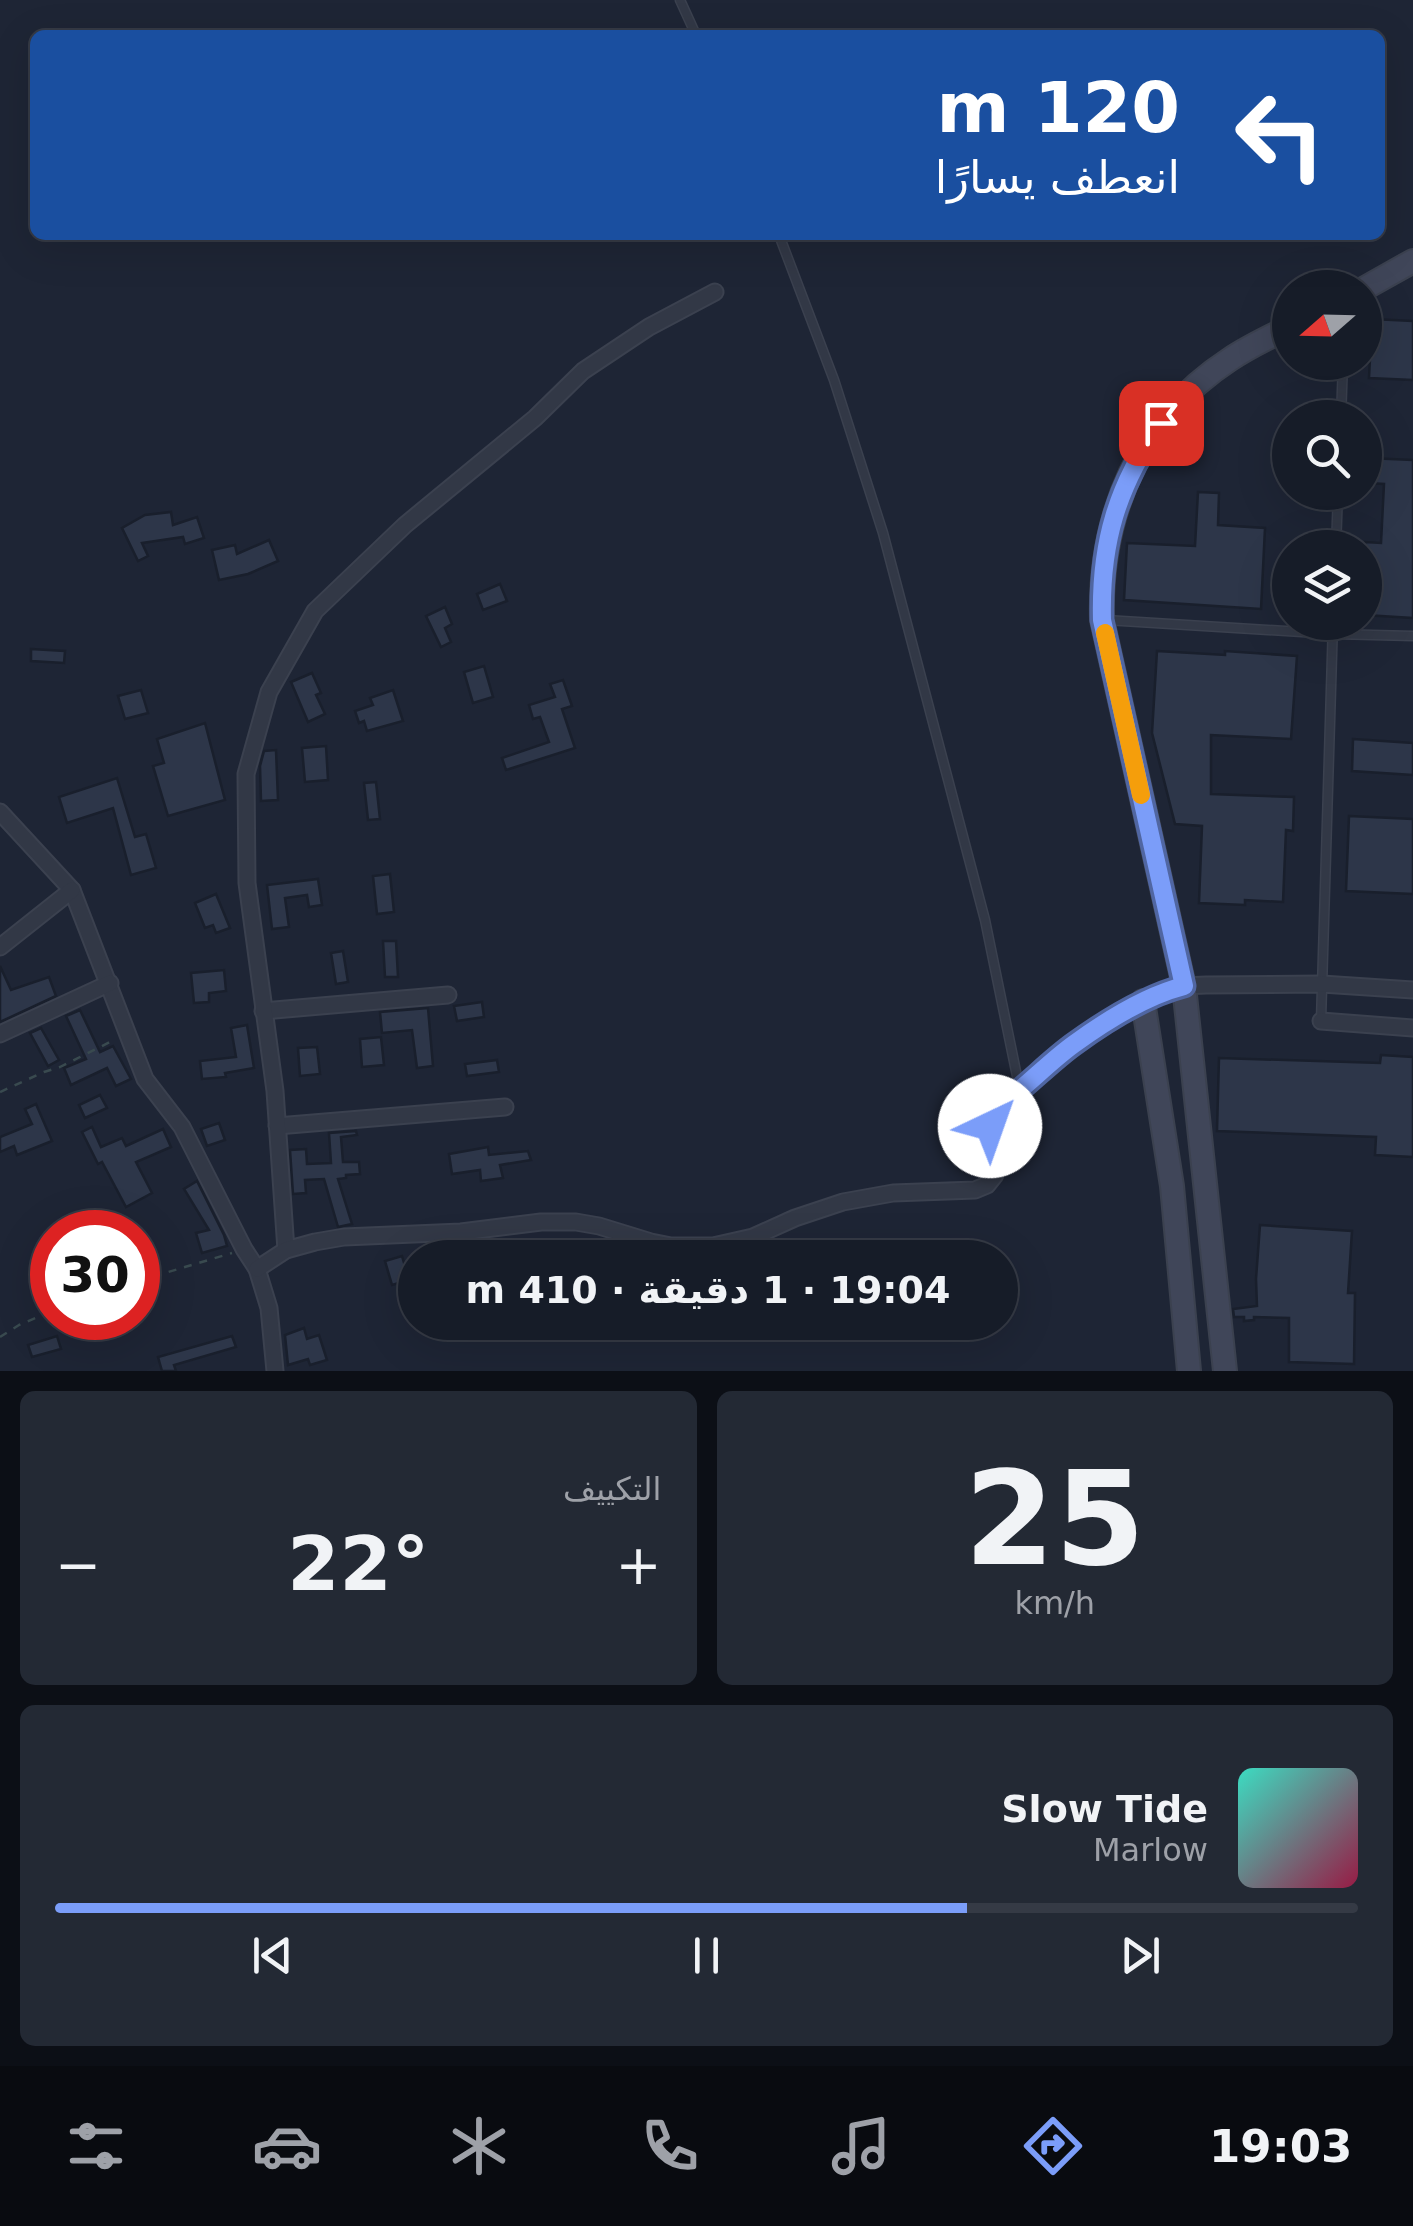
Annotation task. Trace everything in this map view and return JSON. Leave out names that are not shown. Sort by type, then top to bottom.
[{"type":"street","points":[[1382,278],[1413,261]]},
{"type":"street","points":[[286,1250],[275,1092],[247,883],[246,774],[269,692],[314,611],[405,525],[536,418],[583,371],[649,327],[716,292]]},
{"type":"street","points":[[1225,1371],[1184,986],[1102,620],[1101,590],[1109,530],[1144,448],[1161,423],[1202,380],[1226,361],[1272,337]]},
{"type":"street","points":[[0,812],[72,890],[146,1078],[182,1128],[257,1268],[269,1308],[275,1371]]},
{"type":"street","points":[[0,947],[72,890]]},
{"type":"street","points":[[0,1034],[110,983]]},
{"type":"street","points":[[257,1268],[286,1250],[344,1237],[461,1232],[541,1222],[576,1222],[671,1246],[702,1247],[753,1237],[819,1210],[868,1197],[981,1188],[994,1174],[990,1126],[1002,1104],[1073,1045],[1143,1001],[1184,986],[1322,984],[1413,990]]},
{"type":"street","points":[[264,1011],[448,995]]},
{"type":"street","points":[[1143,1001],[1172,1186],[1189,1371]]},
{"type":"street","points":[[1321,1021],[1413,1028]]},
{"type":"street","points":[[277,1126],[505,1107]]},
{"type":"lane","points":[[680,0],[694,30]]},
{"type":"lane","points":[[781,240],[834,380],[883,534],[985,920],[1020,1091]]},
{"type":"lane","points":[[1102,620],[1272,630]]},
{"type":"lane","points":[[1382,635],[1413,636]]},
{"type":"lane","points":[[1321,1021],[1333,640]]},
{"type":"path","points":[[0,1092],[60,1068],[128,1032]]},
{"type":"path","points":[[160,1275],[244,1249]]},
{"type":"path","points":[[0,1337],[30,1320]]},
{"type":"building","points":[[1382,319],[1413,321],[1413,380],[1382,379]]},
{"type":"building","points":[[1382,459],[1413,460],[1413,618],[1382,616]]},
{"type":"building","points":[[1198,492],[1219,493],[1218,525],[1265,528],[1261,609],[1124,600],[1127,543],[1195,546]]},
{"type":"building","points":[[171,512],[173,525],[197,517],[204,538],[185,544],[183,537],[142,543],[148,556],[138,561],[122,528],[145,515]]},
{"type":"building","points":[[269,540],[278,561],[248,574],[219,580],[212,550],[235,545],[237,554]]},
{"type":"building","points":[[500,584],[507,601],[483,610],[477,594]]},
{"type":"building","points":[[445,607],[452,624],[445,628],[451,642],[441,647],[426,616]]},
{"type":"building","points":[[31,649],[65,651],[64,663],[31,661]]},
{"type":"building","points":[[1157,651],[1297,656],[1291,739],[1211,735],[1211,794],[1294,797],[1293,831],[1286,830],[1283,902],[1199,903],[1202,826],[1175,824],[1152,733]]},
{"type":"building","points":[[484,666],[493,697],[473,703],[464,672]]},
{"type":"building","points":[[312,673],[325,714],[308,722],[291,682]]},
{"type":"building","points":[[563,680],[572,706],[562,709],[575,748],[506,770],[502,758],[549,742],[540,717],[533,719],[529,705],[555,697],[550,684]]},
{"type":"building","points":[[141,690],[148,713],[125,719],[118,696]]},
{"type":"building","points":[[393,690],[403,721],[367,731],[355,711],[373,705],[370,698]]},
{"type":"building","points":[[205,723],[225,800],[168,816],[153,766],[164,763],[157,739]]},
{"type":"building","points":[[1353,739],[1413,743],[1413,775],[1352,771]]},
{"type":"building","points":[[326,746],[328,780],[305,782],[302,748]]},
{"type":"building","points":[[276,750],[278,800],[261,801],[260,766],[264,751]]},
{"type":"building","points":[[117,778],[135,837],[146,834],[156,868],[131,875],[113,808],[67,823],[59,797]]},
{"type":"building","points":[[376,782],[380,819],[368,820],[364,783]]},
{"type":"building","points":[[1349,816],[1413,819],[1413,894],[1346,891]]},
{"type":"building","points":[[390,874],[394,912],[377,914],[373,876]]},
{"type":"building","points":[[318,879],[322,905],[309,907],[307,895],[285,898],[289,927],[272,929],[267,885]]},
{"type":"building","points":[[216,894],[230,928],[216,933],[213,925],[205,928],[195,903]]},
{"type":"building","points":[[383,941],[396,941],[398,977],[385,977]]},
{"type":"building","points":[[343,951],[348,982],[336,984],[331,953]]},
{"type":"building","points":[[0,966],[11,990],[49,977],[56,996],[0,1022]]},
{"type":"building","points":[[224,970],[226,991],[209,993],[209,1002],[194,1003],[191,973]]},
{"type":"building","points":[[482,1002],[484,1017],[457,1021],[454,1006]]},
{"type":"building","points":[[428,1008],[433,1066],[417,1068],[412,1030],[382,1033],[380,1012]]},
{"type":"building","points":[[80,1010],[100,1052],[113,1046],[131,1079],[116,1086],[107,1068],[71,1085],[64,1068],[86,1059],[66,1016]]},
{"type":"building","points":[[247,1025],[254,1068],[225,1073],[226,1077],[202,1079],[200,1061],[236,1057],[231,1028]]},
{"type":"building","points":[[41,1028],[59,1060],[48,1066],[30,1033]]},
{"type":"building","points":[[381,1037],[384,1065],[362,1067],[360,1039]]},
{"type":"building","points":[[317,1047],[320,1074],[300,1076],[298,1048]]},
{"type":"building","points":[[1381,1055],[1413,1057],[1413,1157],[1375,1155],[1376,1137],[1217,1131],[1219,1058],[1380,1063]]},
{"type":"building","points":[[497,1060],[499,1072],[467,1076],[465,1064]]},
{"type":"building","points":[[100,1095],[107,1108],[85,1118],[79,1105]]},
{"type":"building","points":[[36,1104],[52,1141],[17,1155],[14,1146],[0,1152],[0,1137],[32,1124],[25,1109]]},
{"type":"building","points":[[219,1123],[225,1140],[207,1146],[201,1129]]},
{"type":"building","points":[[92,1127],[101,1147],[122,1138],[126,1146],[163,1129],[171,1147],[136,1162],[152,1193],[126,1207],[82,1132]]},
{"type":"building","points":[[356,1131],[357,1135],[341,1137],[343,1162],[359,1162],[360,1174],[338,1179],[352,1224],[338,1227],[324,1179],[305,1180],[306,1193],[293,1194],[290,1150],[306,1149],[307,1164],[331,1163],[329,1133]]},
{"type":"building","points":[[488,1147],[489,1155],[528,1151],[531,1160],[500,1165],[503,1178],[481,1181],[480,1170],[452,1174],[449,1154]]},
{"type":"building","points":[[197,1181],[227,1246],[202,1253],[196,1233],[209,1230],[184,1189]]},
{"type":"building","points":[[1260,1225],[1352,1231],[1348,1293],[1355,1293],[1354,1364],[1289,1362],[1289,1318],[1254,1317],[1244,1321],[1244,1317],[1234,1317],[1233,1309],[1257,1306]]},
{"type":"building","points":[[398,1257],[398,1283],[392,1285],[385,1261]]},
{"type":"building","points":[[304,1328],[307,1339],[319,1335],[327,1360],[310,1365],[308,1359],[288,1365],[285,1335]]},
{"type":"building","points":[[232,1336],[236,1347],[174,1365],[176,1371],[162,1371],[158,1357]]},
{"type":"building","points":[[58,1340],[61,1349],[32,1357],[28,1345]]},
{"type":"slow traffic","points":[[1105,633],[1141,795]]},
{"type":"route","points":[[990,1126],[1002,1104],[1073,1045],[1132,1007],[1184,986],[1102,620],[1101,590],[1109,530],[1130,474],[1161,423]]}]
